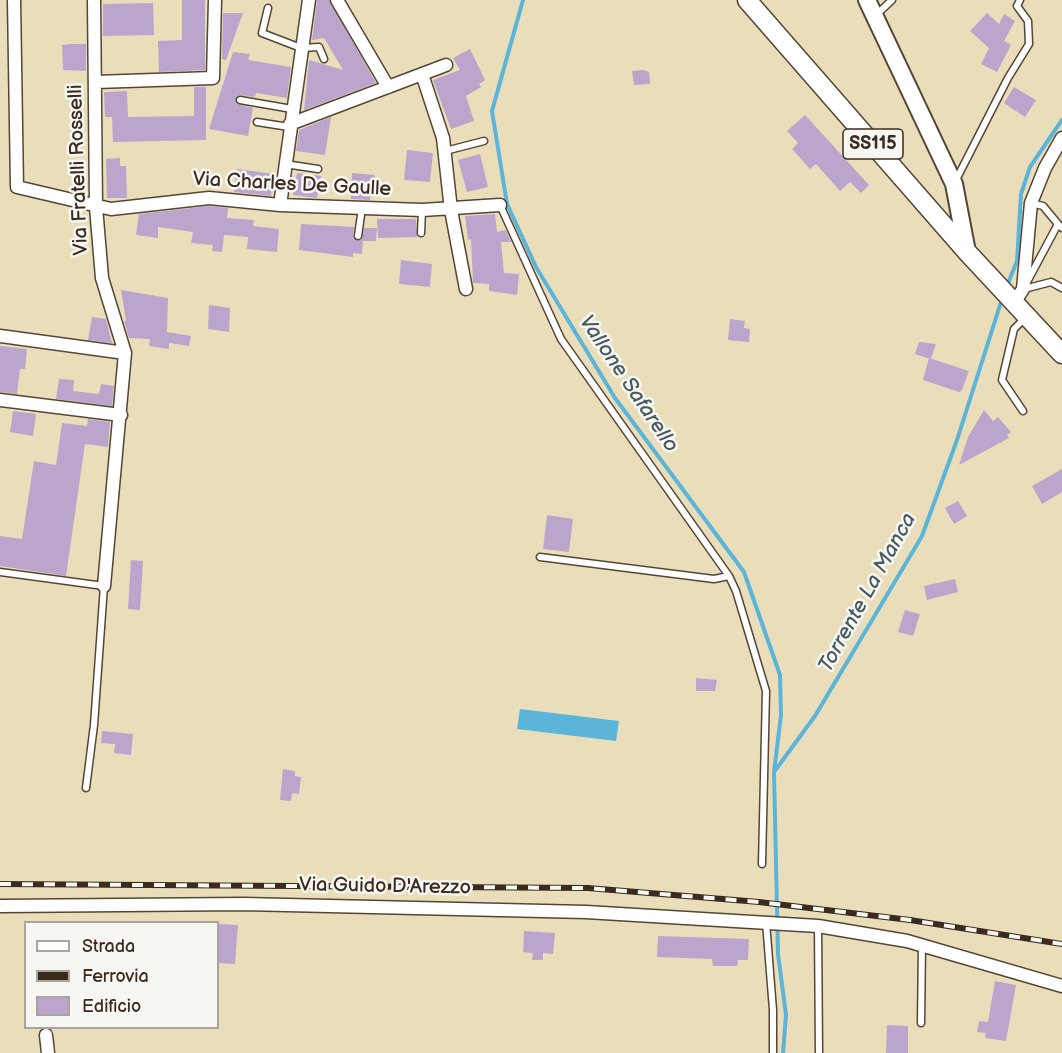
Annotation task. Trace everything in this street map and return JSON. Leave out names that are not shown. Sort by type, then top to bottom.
[{"type":"main road","name":"SS115","points":[[747,0],[967,252],[1015,299],[1062,354]]},
{"type":"main road","points":[[867,0],[954,184],[967,252]]},
{"type":"street","name":"Via Charles De Gaulle","points":[[14,0],[17,187],[111,209],[209,198],[280,205],[422,210],[451,210],[500,205]]},
{"type":"street","name":"Via Fratelli Rosselli","points":[[94,0],[96,207],[102,278],[125,353],[104,586]]},
{"type":"street","points":[[96,82],[213,78],[215,0]]},
{"type":"street","points":[[280,205],[309,0]]},
{"type":"street","points":[[337,0],[388,87]]},
{"type":"street","points":[[290,125],[447,64]]},
{"type":"street","points":[[422,74],[445,151],[451,210],[466,289]]},
{"type":"street","points":[[1015,299],[1031,203],[1045,168],[1062,138]]},
{"type":"street","points":[[0,336],[125,353]]},
{"type":"street","points":[[0,400],[121,415]]},
{"type":"street","name":"Via Guido D'Arezzo","points":[[0,906],[244,904],[586,912],[768,922],[818,926],[922,946],[1062,986]]},
{"type":"street","points":[[46,1035],[48,1053]]},
{"type":"lane","points":[[875,16],[892,0]]},
{"type":"lane","points":[[954,184],[1008,78],[1029,44],[1028,21],[1017,6],[1020,0]]},
{"type":"lane","points":[[268,8],[262,33],[301,48],[319,47],[324,59]]},
{"type":"lane","points":[[240,100],[292,109]]},
{"type":"lane","points":[[257,122],[290,125]]},
{"type":"lane","points":[[445,151],[484,141]]},
{"type":"lane","points":[[285,164],[318,169]]},
{"type":"lane","points":[[1023,411],[1002,380],[1014,329],[1015,299],[1060,226],[1043,206],[1031,203]]},
{"type":"lane","points":[[500,205],[561,339],[729,576],[766,691],[762,864]]},
{"type":"lane","points":[[358,236],[362,208]]},
{"type":"lane","points":[[421,233],[422,210]]},
{"type":"lane","points":[[1015,299],[1051,282],[1062,288]]},
{"type":"lane","points":[[540,557],[714,579],[729,576]]},
{"type":"lane","points":[[0,572],[104,586],[94,725],[86,788]]},
{"type":"lane","points":[[768,922],[772,1053]]},
{"type":"lane","points":[[818,926],[819,1053]]},
{"type":"lane","points":[[921,1023],[922,946]]},
{"type":"water","points":[[520,709],[619,721],[616,741],[517,729]]},
{"type":"building","points":[[182,0],[205,0],[205,70],[159,72],[158,41],[182,40]]},
{"type":"building","points":[[317,0],[329,0],[376,83],[304,110],[309,60],[343,70],[324,38],[312,40]]},
{"type":"building","points":[[153,3],[154,35],[103,36],[103,4]]},
{"type":"building","points":[[223,13],[243,13],[226,60],[222,59]]},
{"type":"building","points":[[987,13],[999,24],[1004,14],[1015,21],[1004,41],[1011,45],[997,72],[981,64],[989,48],[970,31]]},
{"type":"building","points":[[86,44],[86,71],[63,70],[62,45]]},
{"type":"building","points":[[470,49],[485,80],[479,84],[481,87],[466,96],[474,121],[451,129],[433,80],[460,70],[453,58]]},
{"type":"building","points":[[233,52],[250,54],[248,60],[291,67],[287,98],[256,93],[255,97],[240,95],[236,97],[237,104],[253,108],[248,136],[209,129]]},
{"type":"building","points":[[632,71],[649,72],[650,84],[634,85]]},
{"type":"building","points":[[194,87],[206,87],[206,140],[113,142],[112,117],[105,117],[104,92],[127,91],[128,117],[194,116]]},
{"type":"building","points":[[1014,87],[1036,100],[1025,117],[1004,103]]},
{"type":"building","points":[[805,115],[869,185],[861,193],[850,182],[840,191],[816,164],[810,169],[792,149],[798,143],[787,131]]},
{"type":"building","points":[[331,117],[325,155],[296,151],[299,130]]},
{"type":"building","points":[[407,150],[433,153],[430,182],[404,180]]},
{"type":"building","points":[[480,154],[488,187],[467,192],[458,160]]},
{"type":"building","points":[[120,158],[120,166],[126,166],[127,198],[107,198],[106,159]]},
{"type":"building","points":[[237,169],[274,174],[271,196],[234,192]]},
{"type":"building","points":[[297,173],[321,176],[317,198],[293,195]]},
{"type":"building","points":[[352,173],[375,175],[370,200],[351,199]]},
{"type":"building","points":[[209,206],[228,208],[227,218],[254,220],[253,226],[279,229],[277,252],[247,249],[248,237],[224,235],[222,252],[212,251],[213,245],[191,243],[193,232],[158,227],[158,238],[136,235],[139,214]]},
{"type":"building","points":[[495,214],[497,232],[506,230],[511,242],[501,242],[504,273],[519,274],[517,295],[489,291],[489,284],[473,283],[471,239],[468,240],[465,216]]},
{"type":"building","points":[[377,219],[416,219],[417,237],[378,238]]},
{"type":"building","points":[[301,224],[354,227],[353,237],[358,241],[362,239],[364,228],[377,228],[376,241],[363,241],[362,254],[353,253],[353,257],[299,250]]},
{"type":"building","points":[[401,260],[432,264],[430,287],[399,284]]},
{"type":"building","points":[[121,290],[168,298],[167,332],[191,336],[189,346],[169,343],[169,349],[149,346],[150,339],[129,338],[124,321],[126,321]]},
{"type":"building","points":[[209,305],[230,308],[229,332],[208,329]]},
{"type":"building","points":[[92,317],[106,319],[112,343],[88,340]]},
{"type":"building","points":[[730,319],[745,321],[744,328],[750,329],[749,342],[728,340]]},
{"type":"building","points":[[919,342],[936,344],[931,359],[915,354]]},
{"type":"building","points":[[0,346],[27,349],[25,369],[20,369],[17,394],[0,392]]},
{"type":"building","points":[[929,358],[969,371],[962,390],[959,392],[923,380]]},
{"type":"building","points":[[59,379],[74,380],[73,391],[99,394],[101,384],[114,386],[112,406],[56,399]]},
{"type":"building","points":[[984,410],[993,421],[998,417],[1011,432],[1007,435],[1009,438],[959,465],[968,437]]},
{"type":"building","points":[[13,411],[36,414],[33,436],[10,432]]},
{"type":"building","points":[[88,419],[110,422],[108,447],[85,444],[66,576],[0,566],[0,536],[22,539],[34,461],[56,465],[62,423],[87,426]]},
{"type":"building","points":[[1062,469],[1062,492],[1042,504],[1032,486]]},
{"type":"building","points":[[958,501],[967,516],[954,524],[945,508]]},
{"type":"building","points":[[547,515],[573,519],[569,552],[543,549]]},
{"type":"building","points":[[131,560],[143,561],[140,610],[128,609]]},
{"type":"building","points":[[955,579],[958,592],[927,600],[924,586]]},
{"type":"building","points":[[905,610],[920,614],[913,636],[898,632]]},
{"type":"building","points":[[696,678],[717,680],[715,691],[696,691]]},
{"type":"building","points":[[102,731],[133,734],[131,755],[114,753],[115,744],[101,743]]},
{"type":"building","points":[[283,769],[295,771],[295,776],[301,777],[299,794],[292,793],[291,801],[280,800]]},
{"type":"building","points":[[219,924],[238,925],[235,964],[219,963]]},
{"type":"building","points":[[524,931],[555,933],[553,954],[543,953],[543,960],[532,960],[533,953],[523,952]]},
{"type":"building","points":[[658,936],[749,939],[748,960],[738,960],[737,966],[713,966],[712,959],[657,957]]},
{"type":"building","points":[[995,981],[1016,985],[1006,1041],[985,1038],[986,1033],[977,1032],[979,1021],[988,1022]]},
{"type":"building","points":[[887,1025],[908,1026],[908,1053],[886,1053]]},
{"type":"waterway","name":"Vallone Safarello","points":[[523,0],[492,111],[507,204],[536,267],[615,398],[744,572],[780,675],[781,715],[774,772]]},
{"type":"waterway","name":"Torrente La Manca","points":[[1007,286],[1017,261],[1021,194],[1030,167],[1062,120]]},
{"type":"waterway","name":"Torrente La Manca","points":[[783,1053],[786,1015],[778,954],[774,772],[815,716],[922,536],[957,440],[1002,299]]},
{"type":"railway","points":[[0,884],[588,888],[759,902],[910,920],[1062,944]]}]
